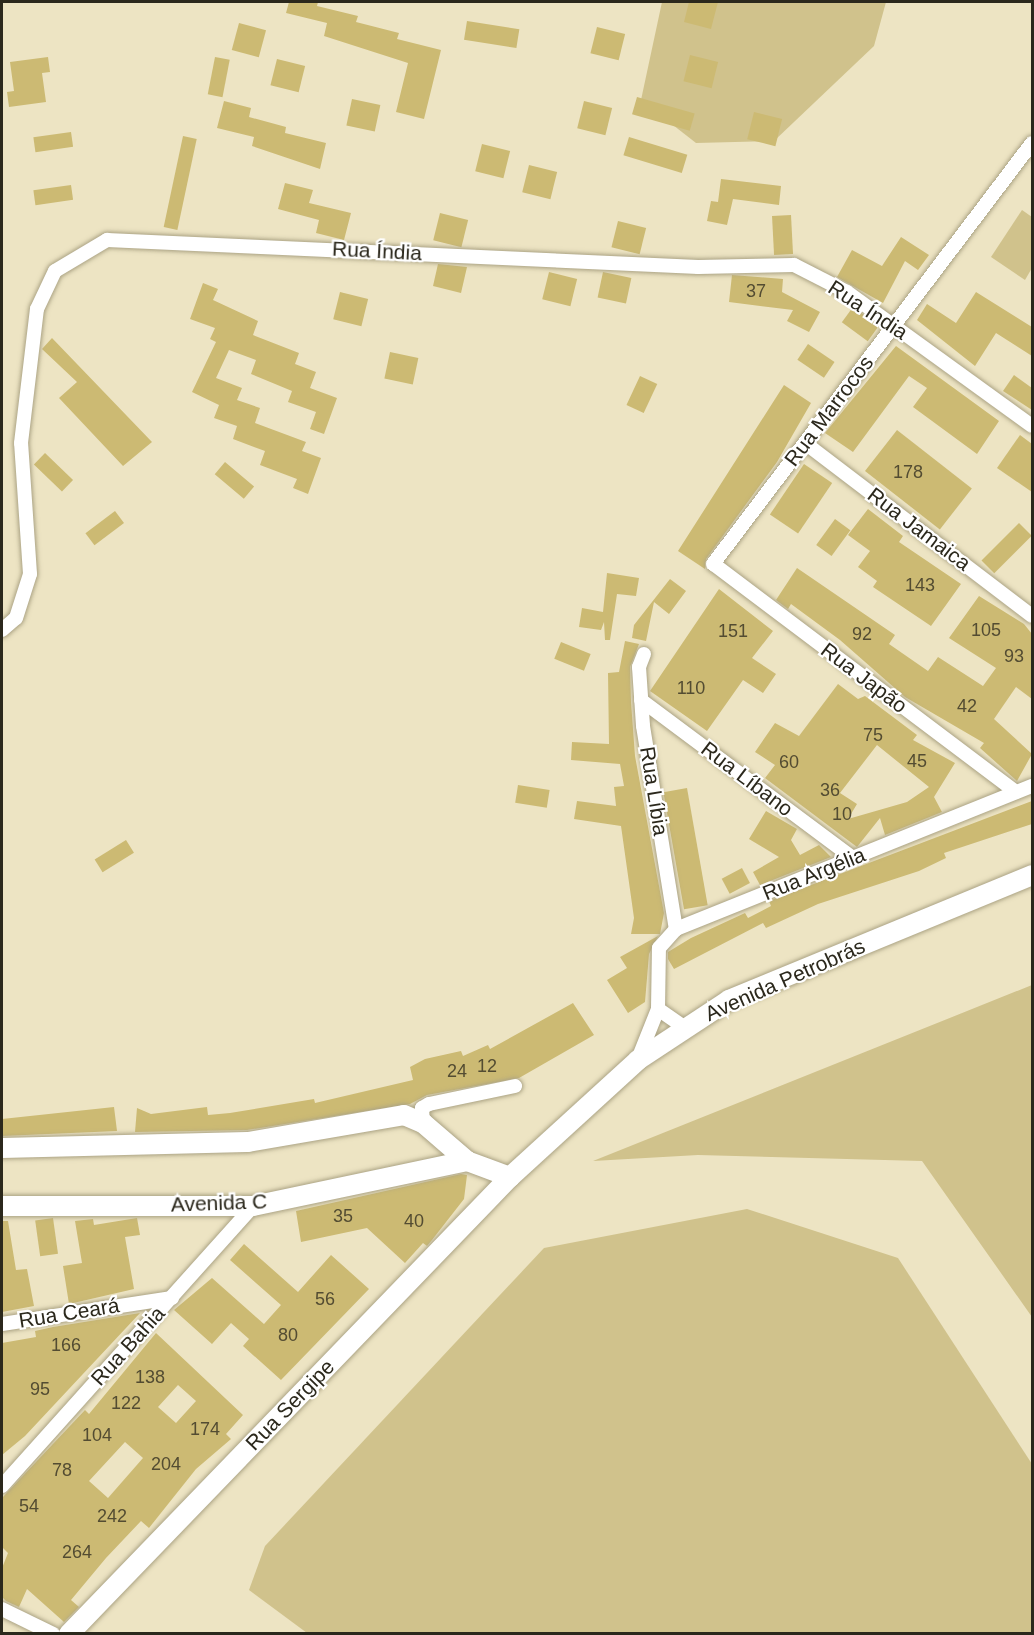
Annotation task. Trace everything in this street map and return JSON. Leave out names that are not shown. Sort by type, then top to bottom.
[{"type":"main road","name":"Avenida Petrobrás","points":[[510,1177],[638,1060],[684,1027],[729,1000],[1032,875]]},
{"type":"main road","points":[[2,1148],[248,1142],[322,1132],[389,1116],[423,1123],[467,1161],[510,1177]]},
{"type":"main road","name":"Avenida C","points":[[2,1206],[253,1206],[467,1161]]},
{"type":"main road","name":"Rua Sergipe","points":[[69,1634],[510,1177]]},
{"type":"street","name":"Rua Marrocos","points":[[713,564],[1032,142]]},
{"type":"street","name":"Rua Índia","points":[[2,630],[16,618],[30,574],[21,443],[37,309],[55,271],[108,240],[698,267],[794,266],[847,292],[1032,426]]},
{"type":"street","name":"Rua Jamaica","points":[[805,443],[1032,616]]},
{"type":"street","name":"Rua Japão","points":[[713,564],[1016,792]]},
{"type":"street","name":"Rua Líbia","points":[[644,654],[641,699],[676,929]]},
{"type":"street","name":"Rua Líbano","points":[[641,699],[853,858]]},
{"type":"street","name":"Rua Argélia","points":[[676,929],[1032,786]]},
{"type":"street","points":[[638,1060],[658,1009],[659,948],[676,929]]},
{"type":"street","points":[[658,1009],[684,1027]]},
{"type":"street","points":[[423,1123],[422,1108],[429,1104],[515,1086]]},
{"type":"street","name":"Rua Bahia","points":[[2,1486],[253,1206]]},
{"type":"street","name":"Rua Ceará","points":[[2,1324],[172,1298]]},
{"type":"street","points":[[2,1609],[54,1634]]},
{"type":"shaded area","points":[[662,2],[886,2],[874,46],[774,141],[696,143],[641,100]]},
{"type":"shaded area","points":[[1022,210],[1032,217],[1032,268],[1025,280],[991,257]]},
{"type":"shaded area","points":[[1032,985],[1032,1317],[922,1161],[698,1155],[593,1161]]},
{"type":"shaded area","points":[[747,1209],[898,1258],[1032,1464],[1032,1633],[307,1633],[249,1590],[265,1546],[544,1248]]},
{"type":"building","points":[[289,2],[318,2],[317,6],[358,16],[356,22],[399,33],[397,39],[441,50],[424,119],[396,112],[408,63],[324,36],[327,23],[286,13]]},
{"type":"building","points":[[689,2],[718,2],[711,29],[684,22]]},
{"type":"building","points":[[467,21],[519,29],[516,48],[464,40]]},
{"type":"building","points":[[239,23],[266,30],[259,57],[232,50]]},
{"type":"building","points":[[597,27],[625,34],[619,60],[590,53]]},
{"type":"building","points":[[690,55],[718,62],[712,88],[683,81]]},
{"type":"building","points":[[48,57],[50,72],[42,73],[46,102],[9,107],[7,92],[14,91],[10,62]]},
{"type":"building","points":[[215,57],[230,60],[222,97],[208,94]]},
{"type":"building","points":[[277,59],[305,66],[299,92],[270,85]]},
{"type":"building","points":[[637,97],[695,114],[690,131],[632,114]]},
{"type":"building","points":[[352,99],[380,105],[375,131],[346,125]]},
{"type":"building","points":[[224,101],[251,108],[249,117],[286,127],[285,133],[326,143],[320,169],[252,146],[254,137],[217,128]]},
{"type":"building","points":[[584,101],[612,108],[605,135],[577,128]]},
{"type":"building","points":[[754,112],[782,119],[775,146],[747,139]]},
{"type":"building","points":[[71,132],[73,147],[35,152],[33,137]]},
{"type":"building","points":[[183,136],[197,139],[177,230],[164,227]]},
{"type":"building","points":[[629,137],[687,155],[682,173],[623,155]]},
{"type":"building","points":[[482,144],[510,151],[503,178],[475,171]]},
{"type":"building","points":[[529,165],[557,172],[550,199],[522,192]]},
{"type":"building","points":[[721,179],[781,186],[779,205],[733,199],[727,225],[707,221],[711,201],[718,202]]},
{"type":"building","points":[[285,183],[313,190],[309,203],[351,213],[344,240],[316,233],[319,220],[278,209]]},
{"type":"building","points":[[71,185],[73,200],[35,205],[33,190]]},
{"type":"building","points":[[440,213],[468,220],[461,247],[433,240]]},
{"type":"building","points":[[791,215],[793,254],[774,255],[772,216]]},
{"type":"building","points":[[618,221],[646,228],[640,254],[611,247]]},
{"type":"building","points":[[901,237],[929,255],[918,270],[905,261],[883,303],[837,277],[852,250],[882,266]]},
{"type":"building","points":[[438,264],[467,267],[461,293],[433,286]]},
{"type":"building","points":[[549,272],[577,279],[570,306],[542,299]]},
{"type":"building","points":[[603,272],[631,278],[626,303],[598,297]]},
{"type":"building","points":[[732,275],[783,279],[782,292],[820,312],[809,332],[787,321],[793,310],[729,302]]},
{"type":"building","points":[[203,283],[218,289],[213,300],[258,321],[253,335],[299,353],[295,364],[316,372],[310,388],[337,398],[324,434],[310,429],[316,412],[288,402],[292,391],[251,374],[256,360],[229,350],[216,378],[242,388],[237,400],[260,408],[255,423],[306,442],[302,451],[321,458],[308,494],[293,488],[297,479],[260,465],[265,451],[233,439],[237,426],[214,418],[219,405],[192,392],[216,342],[210,339],[215,328],[190,319]]},
{"type":"building","points":[[340,292],[368,299],[361,326],[333,319]]},
{"type":"building","points":[[976,292],[1032,327],[1032,356],[996,333],[975,366],[917,320],[927,304],[956,323]]},
{"type":"building","points":[[853,307],[879,326],[868,341],[842,322]]},
{"type":"building","points":[[52,338],[152,442],[123,466],[59,398],[77,382],[42,349]]},
{"type":"building","points":[[808,344],[835,362],[824,378],[797,360]]},
{"type":"building","points":[[896,346],[999,421],[977,454],[913,407],[927,388],[909,376],[853,452],[825,433]]},
{"type":"building","points":[[390,352],[418,358],[413,384],[384,378]]},
{"type":"building","points":[[1014,375],[1032,388],[1032,410],[1003,391]]},
{"type":"building","points":[[640,376],[657,384],[644,413],[626,405]]},
{"type":"building","points":[[784,385],[811,403],[777,462],[706,559],[705,569],[678,551]]},
{"type":"building","points":[[897,430],[972,488],[940,529],[865,471]]},
{"type":"building","points":[[1020,435],[1032,444],[1032,492],[997,468]]},
{"type":"building","points":[[45,453],[73,480],[62,492],[34,465]]},
{"type":"building","points":[[225,462],[254,486],[244,499],[215,474]]},
{"type":"building","points":[[804,464],[832,483],[798,534],[770,515]]},
{"type":"building","points":[[868,509],[903,536],[899,542],[961,584],[931,626],[873,587],[877,581],[858,567],[870,551],[848,535]]},
{"type":"building","points":[[115,511],[124,523],[94,545],[85,533]]},
{"type":"building","points":[[835,519],[850,530],[832,556],[816,545]]},
{"type":"building","points":[[1019,523],[1032,536],[994,573],[982,560]]},
{"type":"building","points":[[797,568],[895,635],[889,644],[928,671],[938,657],[983,686],[996,668],[949,638],[979,596],[1024,624],[1032,634],[1032,699],[1016,687],[994,719],[1032,754],[1017,781],[980,748],[984,743],[905,697],[840,640],[791,604],[788,609],[776,600]]},
{"type":"building","points":[[607,573],[639,578],[636,596],[617,594],[610,640],[605,640],[604,622],[601,630],[579,627],[582,608],[603,612]]},
{"type":"building","points":[[670,579],[686,591],[669,614],[654,602],[646,641],[632,638],[634,625]]},
{"type":"building","points":[[719,589],[773,631],[752,658],[776,674],[763,693],[743,680],[707,731],[650,691]]},
{"type":"building","points":[[625,641],[639,644],[630,667],[631,702],[635,756],[664,913],[660,934],[631,934],[634,918],[621,826],[574,819],[577,801],[616,806],[614,787],[624,786],[620,764],[571,760],[572,742],[609,744],[608,673],[619,672]]},
{"type":"building","points":[[561,642],[591,654],[584,671],[554,659]]},
{"type":"building","points":[[838,684],[858,699],[865,696],[917,735],[913,740],[955,763],[934,797],[942,812],[885,835],[880,818],[857,847],[765,778],[775,765],[755,752],[775,723],[799,736]],"holes":[[[877,745],[929,787],[907,802],[848,819],[857,804],[840,793]]]},
{"type":"building","points":[[518,785],[550,790],[547,808],[515,803]]},
{"type":"building","points":[[687,788],[708,905],[684,909],[663,792]]},
{"type":"building","points":[[1032,801],[1032,824],[944,853],[946,858],[919,871],[818,904],[766,928],[763,923],[674,969],[668,959],[668,952],[691,938],[745,913],[748,918],[771,906],[769,901]]},
{"type":"building","points":[[766,811],[797,829],[791,840],[800,855],[819,845],[831,857],[760,885],[753,872],[779,857],[749,839]]},
{"type":"building","points":[[126,840],[134,853],[103,872],[95,860]]},
{"type":"building","points":[[742,868],[750,883],[730,894],[722,879]]},
{"type":"building","points":[[658,936],[649,954],[645,1002],[628,1013],[607,980],[627,968],[620,957]]},
{"type":"building","points":[[573,1003],[594,1035],[519,1078],[427,1095],[410,1104],[247,1130],[135,1132],[137,1108],[151,1114],[207,1107],[208,1115],[230,1113],[314,1099],[315,1103],[413,1080],[410,1067],[425,1059],[461,1051],[463,1056],[488,1045],[490,1049]]},
{"type":"building","points":[[114,1107],[117,1131],[2,1136],[2,1119]]},
{"type":"building","points":[[461,1174],[467,1175],[464,1199],[427,1246],[423,1243],[405,1263],[367,1228],[301,1242],[296,1211]]},
{"type":"building","points":[[53,1218],[58,1254],[40,1256],[35,1221]]},
{"type":"building","points":[[137,1218],[140,1235],[125,1237],[134,1289],[69,1304],[63,1266],[82,1263],[75,1221],[93,1219],[94,1225]]},
{"type":"building","points":[[2,1221],[8,1221],[16,1270],[27,1269],[34,1306],[2,1312]]},
{"type":"building","points":[[244,1244],[298,1292],[331,1255],[369,1289],[281,1380],[243,1346],[249,1339],[231,1323],[212,1344],[174,1310],[212,1278],[264,1324],[281,1305],[230,1260]]},
{"type":"building","points":[[140,1313],[25,1436],[2,1455],[2,1343],[36,1337],[35,1331],[53,1327]]},
{"type":"building","points":[[156,1333],[243,1415],[226,1434],[231,1439],[196,1469],[149,1528],[141,1521],[106,1558],[71,1600],[79,1607],[64,1622],[27,1589],[19,1607],[2,1597],[2,1568],[8,1553],[2,1547],[2,1498],[85,1410],[89,1414]],"holes":[[[178,1385],[196,1401],[176,1423],[158,1407]],[[125,1442],[143,1458],[108,1498],[89,1481]]]}]
